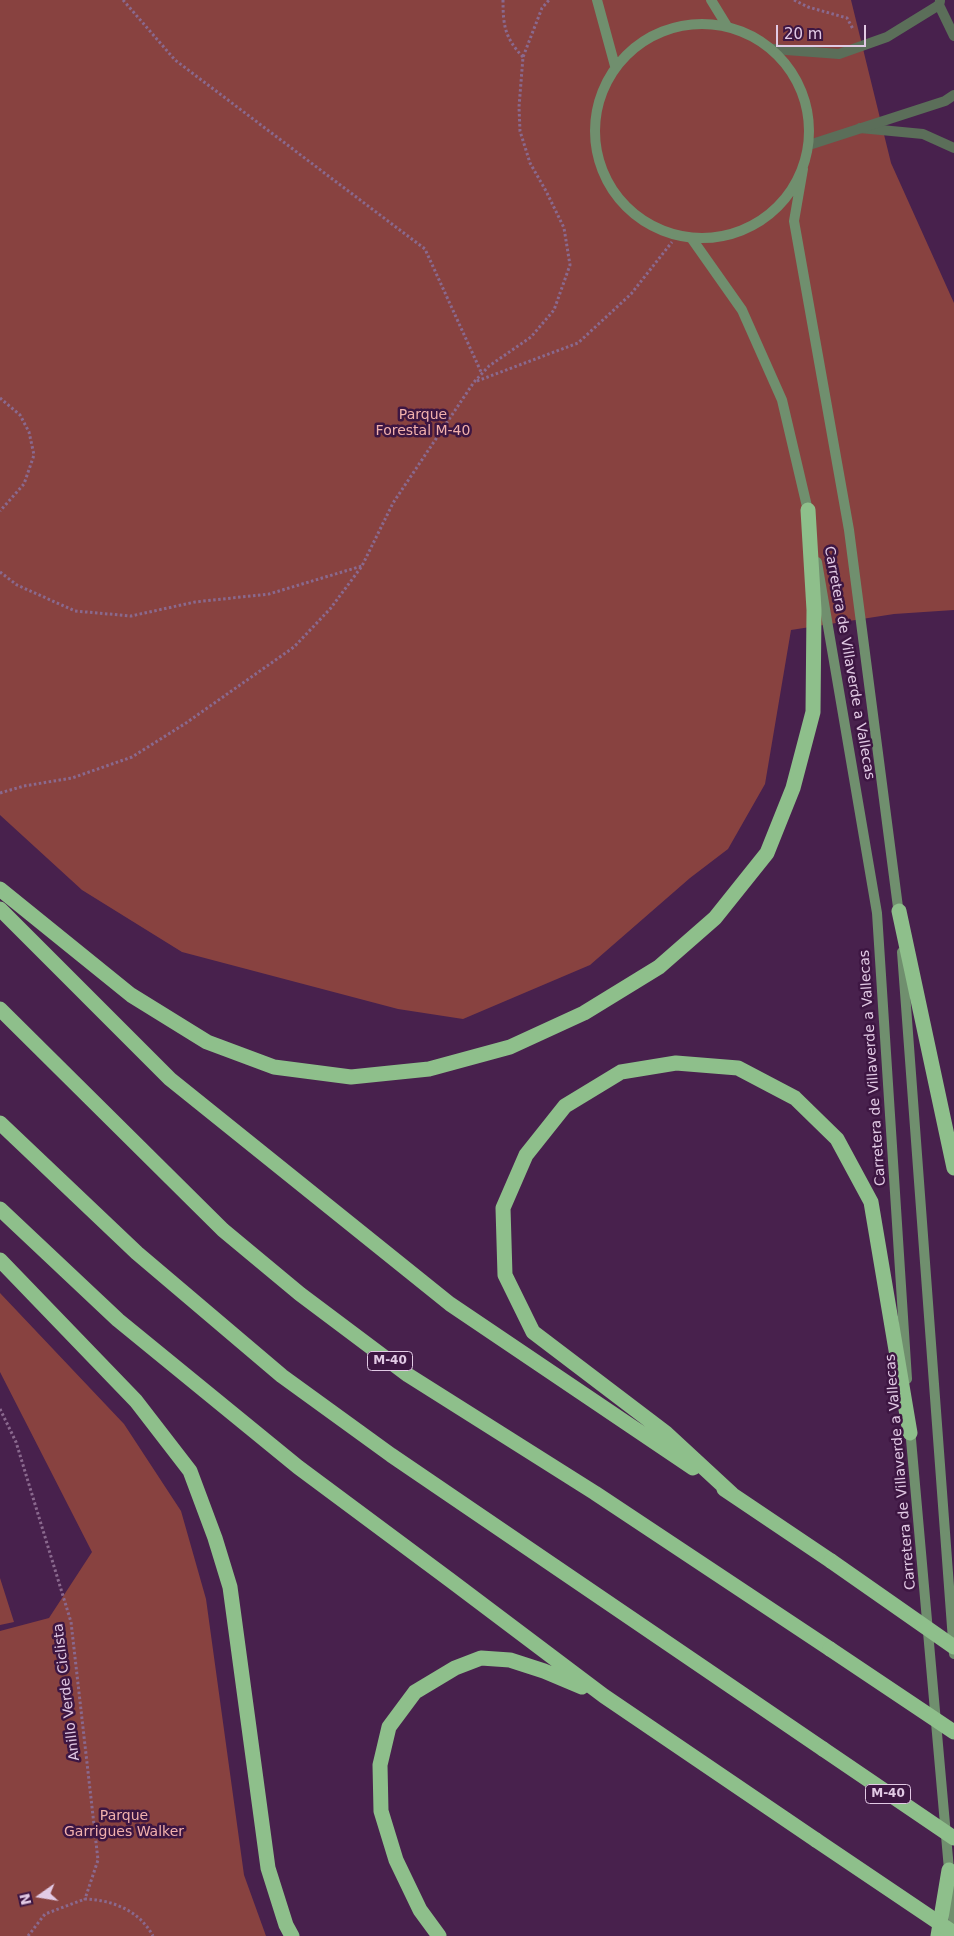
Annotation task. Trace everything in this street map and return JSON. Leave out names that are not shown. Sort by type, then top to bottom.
[{"type":"highway","points":[[0,889],[131,995],[206,1042],[274,1067],[351,1077],[429,1069],[510,1047],[584,1013],[659,967],[714,918],[767,853],[793,788],[813,712],[814,610],[808,510]]},
{"type":"highway","points":[[0,909],[170,1079],[450,1304],[831,1561],[954,1647]]},
{"type":"highway","points":[[899,911],[954,1168]]},
{"type":"highway","name":"M-40","points":[[0,1009],[223,1230],[300,1294],[408,1375],[595,1493],[954,1732]]},
{"type":"highway","points":[[732,1494],[666,1433],[533,1332],[505,1275],[503,1208],[526,1155],[565,1106],[622,1072],[676,1063],[738,1068],[794,1098],[837,1139],[871,1202],[910,1433]]},
{"type":"highway","name":"M-40","points":[[0,1122],[137,1253],[282,1376],[391,1455],[954,1838]]},
{"type":"highway","points":[[0,1209],[118,1320],[298,1468],[604,1696],[954,1933]]},
{"type":"highway","points":[[0,1260],[136,1401],[190,1471],[215,1538],[230,1587],[268,1868],[286,1925],[292,1936]]},
{"type":"highway","points":[[439,1936],[420,1910],[396,1860],[380,1811],[380,1765],[389,1727],[415,1692],[455,1668],[481,1658],[510,1660],[544,1671],[604,1696]]},
{"type":"highway","points":[[938,1936],[949,1870]]},
{"type":"main road","points":[[597,0],[616,66]]},
{"type":"main road","points":[[711,0],[727,26]]},
{"type":"main road","points":[[696,23],[727,26],[751,35],[773,49],[795,76],[808,110],[809,145],[803,169],[786,200],[759,223],[727,237],[692,239],[658,230],[629,211],[609,186],[597,157],[594,125],[601,94],[616,66],[638,44],[665,29],[696,23]]},
{"type":"main road","name":"Carretera de Villaverde a Vallecas","points":[[803,169],[794,221],[849,530],[899,911],[954,1654]]},
{"type":"main road","name":"Carretera de Villaverde a Vallecas","points":[[692,239],[742,310],[782,400],[808,510],[877,913],[910,1433],[954,1926]]},
{"type":"street","points":[[773,49],[839,54],[886,37],[940,3],[954,36]]},
{"type":"street","points":[[809,145],[945,101],[954,95]]},
{"type":"street","points":[[859,128],[923,134],[954,148]]},
{"type":"path","points":[[123,0],[176,60],[425,249],[482,374]]},
{"type":"path","points":[[503,0],[504,27],[511,44],[522,57]]},
{"type":"path","points":[[0,793],[24,786],[72,778],[132,757],[186,723],[294,647],[330,609],[362,566],[393,503],[474,382],[489,366],[531,338],[554,310],[570,265],[564,228],[530,164],[520,131],[519,107],[522,57],[542,8],[549,0]]},
{"type":"path","points":[[794,0],[808,7],[847,18],[862,46]]},
{"type":"path","points":[[474,382],[578,343],[631,294],[678,235]]},
{"type":"path","points":[[0,398],[20,414],[29,432],[34,455],[24,484],[0,510]]},
{"type":"path","points":[[0,572],[17,586],[75,611],[131,616],[195,602],[269,594],[362,566]]},
{"type":"path","name":"Anillo Verde Ciclista","points":[[0,1409],[16,1442],[71,1622],[98,1860],[85,1899]]},
{"type":"path","points":[[28,1936],[45,1914],[85,1899],[102,1900],[123,1906],[147,1925],[152,1936]]},
{"type":"green space","name":"Parque Forestal M-40","points":[[0,0],[851,0],[891,163],[954,303],[954,610],[894,614],[791,630],[765,784],[728,849],[690,878],[590,965],[463,1019],[398,1009],[182,952],[82,890],[0,815]]},
{"type":"green space","name":"Parque Garrigues Walker","points":[[0,1293],[124,1424],[181,1511],[206,1599],[244,1875],[266,1936],[0,1936],[0,1631],[49,1618],[92,1552],[0,1372]]},
{"type":"green space","points":[[0,1578],[14,1622],[0,1625]]}]
